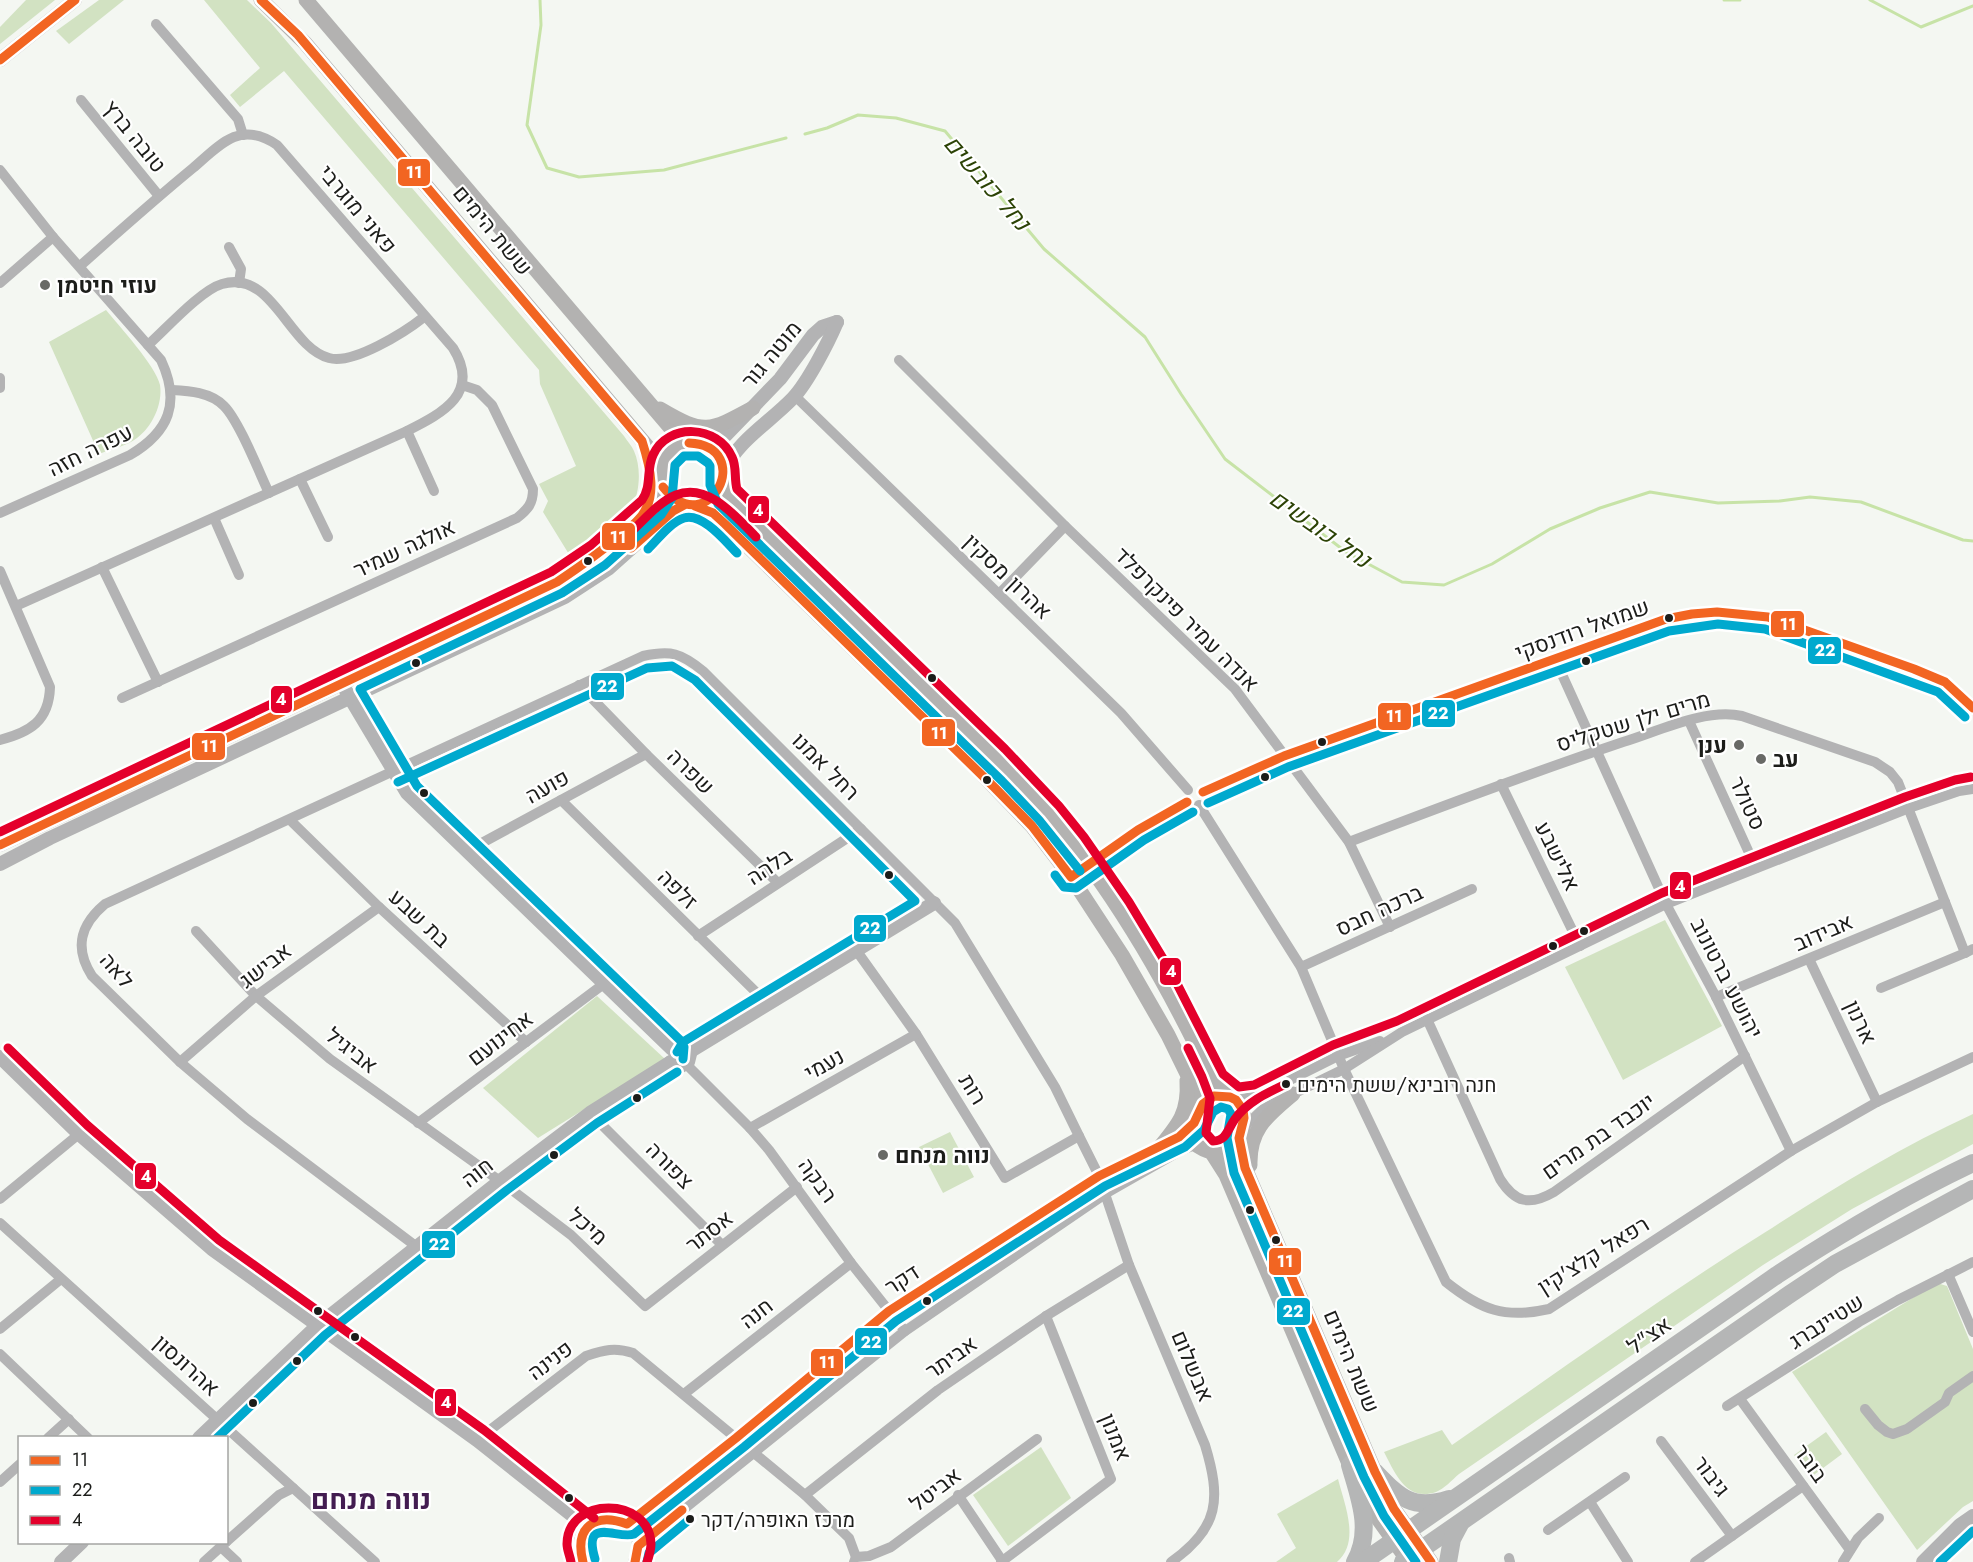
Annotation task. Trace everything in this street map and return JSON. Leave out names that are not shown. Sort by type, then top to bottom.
[{"type":"main road","name":"ששת הימים","points":[[261,0],[298,35],[652,452],[660,468]]},
{"type":"main road","name":"ששת הימים","points":[[306,0],[674,432],[696,444]]},
{"type":"main road","points":[[650,403],[686,425],[701,428],[725,424],[753,408]]},
{"type":"main road","points":[[641,516],[648,502],[651,483],[648,456],[642,441]]},
{"type":"main road","points":[[696,444],[717,455],[723,477],[727,496],[1032,795],[1089,864],[1162,982],[1187,1026],[1213,1080],[1243,1110],[1244,1118],[1240,1134],[1227,1150],[1207,1150],[1194,1139],[1198,1101],[1168,1035],[1133,973],[1071,876],[1032,826],[975,767],[713,513],[674,501],[666,494],[660,468],[670,451],[679,445],[696,444]]},
{"type":"main road","points":[[689,505],[704,503],[712,498],[719,491],[723,477]]},
{"type":"main road","points":[[1160,1147],[1174,1130],[1187,1106],[1186,1072]]},
{"type":"main road","points":[[1256,1194],[1250,1169],[1250,1147],[1253,1137],[1269,1114],[1293,1094]]},
{"type":"main road","points":[[1196,1118],[1207,1100],[1214,1096],[1222,1095],[1233,1098]]},
{"type":"main road","name":"ששת הימים","points":[[1240,1134],[1245,1168],[1375,1472],[1394,1509],[1401,1536]]},
{"type":"main road","name":"ששת הימים","points":[[1207,1150],[1226,1175],[1367,1502],[1401,1536]]},
{"type":"main road","name":"אצ\"ל","points":[[1363,1562],[1814,1251],[1875,1215],[1973,1163]]},
{"type":"main road","name":"אצ\"ל","points":[[1414,1559],[1462,1521],[1799,1288],[1886,1235],[1973,1188]]},
{"type":"main road","points":[[1350,1465],[1365,1523],[1362,1545],[1355,1562]]},
{"type":"main road","points":[[1375,1472],[1394,1491],[1412,1502],[1436,1503],[1459,1495]]},
{"type":"main road","points":[[1448,1562],[1452,1539],[1462,1521]]},
{"type":"main road","points":[[1401,1536],[1414,1559]]},
{"type":"street","points":[[0,60],[75,0]]},
{"type":"street","points":[[156,24],[238,118],[243,135]]},
{"type":"street","name":"טובה ברץ","points":[[81,100],[159,196]]},
{"type":"street","name":"טובה ברץ","points":[[80,266],[226,141],[243,135]]},
{"type":"street","name":"פאני מוגרבי","points":[[243,135],[267,138],[278,145],[453,348],[460,360],[463,374],[462,385]]},
{"type":"street","name":"עפרה חזה","points":[[0,170],[53,237],[161,360],[171,390],[170,408],[166,420],[147,445],[130,455],[0,513]]},
{"type":"street","points":[[0,283],[53,237]]},
{"type":"street","points":[[229,247],[241,269],[239,283]]},
{"type":"street","points":[[148,345],[208,290],[222,284],[250,285],[264,293],[306,343],[330,359],[356,357],[414,326],[424,317]]},
{"type":"street","name":"מוטה גור","points":[[696,444],[726,435],[780,379],[813,335],[822,327],[837,322],[827,344],[795,396],[737,449],[723,477]]},
{"type":"street","name":"אנדה עמיר פינקרפלד","points":[[899,360],[1065,526],[1235,689],[1349,842],[1390,927]]},
{"type":"street","points":[[0,378],[0,388]]},
{"type":"street","points":[[16,606],[407,431],[452,404],[462,385]]},
{"type":"street","name":"אולגה שמיר","points":[[122,698],[517,518],[528,509],[533,500],[532,489],[492,405],[477,390],[462,385]]},
{"type":"street","points":[[171,390],[209,396],[223,405],[234,419],[269,493]]},
{"type":"street","name":"אהרון מסקין","points":[[795,396],[1121,713],[1188,790]]},
{"type":"street","points":[[407,431],[435,491]]},
{"type":"street","points":[[300,479],[328,537]]},
{"type":"street","points":[[0,844],[557,582],[598,555],[651,508],[660,495],[662,484]]},
{"type":"street","points":[[0,864],[565,597],[608,569],[673,511],[689,505]]},
{"type":"street","points":[[214,518],[239,575]]},
{"type":"street","points":[[999,594],[1065,526]]},
{"type":"street","points":[[102,567],[158,682]]},
{"type":"street","points":[[0,571],[50,687],[50,700],[35,726],[17,736],[0,740]]},
{"type":"street","name":"שמואל רודנסקי","points":[[1203,792],[1284,756],[1666,619],[1693,612],[1720,610],[1768,617],[1945,682],[1973,708]]},
{"type":"street","name":"רחל אמנו","points":[[393,771],[643,656],[662,652],[678,654],[690,660],[954,923],[1055,1087],[1099,1176]]},
{"type":"street","name":"יהושע ברטונוב","points":[[1555,659],[1666,904],[1716,997],[1791,1151]]},
{"type":"street","points":[[343,684],[407,792],[605,983],[671,1055],[679,1046],[687,1048],[687,1058]]},
{"type":"street","name":"שפרה","points":[[579,686],[778,883]]},
{"type":"street","name":"מרים ילן שטקליס","points":[[1349,842],[1501,784],[1689,721],[1713,714],[1735,715],[1875,762],[1890,772],[1898,782],[1945,902],[1969,951]]},
{"type":"street","name":"סטולר","points":[[1689,721],[1756,868]]},
{"type":"street","name":"פועה","points":[[467,851],[646,754]]},
{"type":"street","name":"לאה","points":[[393,771],[105,904],[93,914],[86,924],[81,946],[83,962],[92,976],[180,1062],[247,1119],[417,1246]]},
{"type":"street","name":"אלישבע","points":[[1501,784],[1580,946]]},
{"type":"street","points":[[1196,788],[1203,792],[1203,801],[1199,805],[1194,806],[1187,802],[1188,790],[1196,788]]},
{"type":"street","points":[[1240,1134],[1264,1108],[1344,1068],[1402,1032],[1666,904],[1909,808],[1959,791],[1973,789]]},
{"type":"street","name":"זלפה","points":[[561,800],[768,1004]]},
{"type":"street","points":[[1071,876],[1137,830],[1187,802]]},
{"type":"street","points":[[1199,805],[1301,967],[1338,1056]]},
{"type":"street","name":"בת שבע","points":[[290,820],[379,907],[526,1042]]},
{"type":"street","name":"בלהה","points":[[698,936],[861,829]]},
{"type":"street","name":"ברכה חבס","points":[[1301,967],[1472,889]]},
{"type":"street","name":"אבידוב","points":[[1716,997],[1945,902]]},
{"type":"street","points":[[687,1058],[768,1004],[934,903]]},
{"type":"street","name":"אבישג","points":[[180,1062],[256,996],[379,907]]},
{"type":"street","name":"אביגיל","points":[[196,931],[256,996],[330,1059],[500,1181]]},
{"type":"street","name":"רות","points":[[856,951],[916,1034],[1005,1178],[1080,1136]]},
{"type":"street","points":[[1881,988],[1969,951]]},
{"type":"street","name":"ארנון","points":[[1809,959],[1877,1102]]},
{"type":"street","name":"אחינועם","points":[[418,1123],[605,983]]},
{"type":"street","name":"יוכבד בת מרים","points":[[1427,1019],[1500,1179],[1513,1196],[1522,1200],[1534,1201],[1554,1192],[1745,1056]]},
{"type":"street","points":[[1233,1098],[1258,1096],[1338,1056],[1402,1032]]},
{"type":"street","name":"נעמי","points":[[750,1128],[916,1034]]},
{"type":"street","name":"חוה","points":[[200,1436],[317,1326],[500,1181],[671,1055]]},
{"type":"street","name":"רפאל קלצ'קין","points":[[1338,1056],[1446,1282],[1466,1298],[1488,1308],[1507,1313],[1527,1314],[1549,1309],[1791,1151],[1877,1102],[1973,1058]]},
{"type":"street","points":[[0,1057],[79,1134],[212,1249],[477,1440],[587,1527]]},
{"type":"street","name":"רבקה","points":[[687,1058],[750,1128],[904,1331]]},
{"type":"street","name":"צפורה","points":[[590,1113],[722,1245]]},
{"type":"street","name":"דקר","points":[[627,1524],[736,1438],[889,1311],[1099,1176],[1179,1137],[1196,1118]]},
{"type":"street","points":[[0,1199],[79,1134]]},
{"type":"street","name":"דקר","points":[[639,1546],[904,1331],[1105,1194],[1182,1150],[1192,1146],[1207,1150]]},
{"type":"street","name":"אבשלום","points":[[1099,1176],[1129,1265],[1205,1445],[1215,1484],[1215,1504],[1209,1519],[1196,1541],[1171,1562]]},
{"type":"street","name":"מיכל","points":[[500,1181],[571,1235],[645,1305]]},
{"type":"street","name":"אסתר","points":[[645,1305],[796,1186]]},
{"type":"street","name":"אהרונסון","points":[[0,1223],[375,1562]]},
{"type":"street","name":"שטיינברג","points":[[1727,1406],[1859,1322],[1973,1262]]},
{"type":"street","name":"חנה","points":[[684,1394],[851,1263]]},
{"type":"street","name":"אביתר","points":[[805,1495],[938,1390],[1046,1316],[1129,1265]]},
{"type":"street","points":[[1948,1274],[1973,1332]]},
{"type":"street","points":[[0,1329],[61,1279]]},
{"type":"street","name":"אמנון","points":[[1002,1562],[1111,1479],[1046,1316]]},
{"type":"street","name":"פנינה","points":[[477,1440],[586,1356],[605,1349],[620,1349],[633,1353],[805,1495],[849,1538],[855,1560]]},
{"type":"street","points":[[0,1354],[87,1436]]},
{"type":"street","points":[[1865,1408],[1878,1425],[1887,1432],[1893,1434],[1907,1430],[1945,1402],[1948,1393],[1973,1376]]},
{"type":"street","name":"בובר","points":[[1740,1399],[1850,1550]]},
{"type":"street","points":[[49,1436],[69,1419]]},
{"type":"street","name":"אביטל","points":[[855,1560],[891,1547],[958,1495],[1037,1439]]},
{"type":"street","name":"גיבור","points":[[1661,1441],[1732,1536]]},
{"type":"street","points":[[0,1482],[18,1466]]},
{"type":"street","points":[[1548,1530],[1625,1477]]},
{"type":"street","points":[[1695,1562],[1803,1486]]},
{"type":"street","points":[[228,1540],[279,1495],[293,1488]]},
{"type":"street","points":[[958,1495],[1002,1562]]},
{"type":"street","points":[[1590,1502],[1628,1562]]},
{"type":"street","points":[[1923,1562],[1960,1525],[1973,1516]]},
{"type":"street","points":[[583,1562],[580,1555],[580,1540],[587,1527],[602,1519],[610,1518],[627,1524],[633,1530],[639,1546],[635,1562]]},
{"type":"street","points":[[1843,1562],[1858,1538],[1879,1518]]},
{"type":"street","points":[[61,1562],[80,1544]]},
{"type":"street","points":[[204,1562],[224,1544],[237,1562]]},
{"type":"green space","points":[[26,0],[55,0],[0,44],[0,27]]},
{"type":"green space","points":[[99,0],[124,0],[69,44],[56,31]]},
{"type":"green space","points":[[204,0],[247,0],[271,23],[632,447],[637,460],[639,480],[632,509],[627,518],[605,541],[575,564],[543,512],[548,501],[539,484],[576,466],[540,384],[539,370],[284,71],[240,107],[230,95],[260,68]]},
{"type":"green space","points":[[106,310],[152,368],[160,385],[160,400],[152,421],[137,438],[99,454],[49,342]]},
{"type":"green space","points":[[1665,920],[1722,1026],[1623,1080],[1565,967]]},
{"type":"green space","points":[[597,996],[665,1059],[538,1138],[483,1088]]},
{"type":"green space","points":[[1973,1114],[1973,1144],[1852,1209],[1763,1265],[1459,1474],[1442,1489],[1426,1494],[1417,1493],[1409,1489],[1397,1477],[1384,1452],[1442,1430],[1452,1445],[1724,1258],[1840,1185],[1892,1155]]},
{"type":"green space","points":[[950,1132],[974,1177],[943,1193],[919,1147]]},
{"type":"green space","points":[[1937,1283],[1947,1286],[1973,1349],[1973,1501],[1963,1507],[1917,1550],[1792,1372]]},
{"type":"green space","points":[[1826,1432],[1842,1454],[1811,1477],[1794,1455]]},
{"type":"green space","points":[[1041,1447],[1071,1498],[1008,1546],[973,1495]]},
{"type":"green space","points":[[1338,1479],[1349,1522],[1348,1544],[1344,1554],[1337,1562],[1276,1562],[1296,1548],[1277,1514]]},
{"type":"waterway","name":"נחל כובשים","points":[[540,0],[541,25],[527,125],[547,168],[579,177],[664,170],[786,138]]},
{"type":"waterway","points":[[1724,0],[1740,0]]},
{"type":"waterway","points":[[1870,0],[1921,27],[1973,6]]},
{"type":"waterway","name":"נחל כובשים","points":[[805,134],[858,115],[896,118],[945,131],[1044,249],[1145,337],[1225,459],[1346,552],[1402,582],[1444,585],[1492,564],[1550,529],[1600,508],[1650,492],[1718,503],[1780,501],[1810,497],[1861,502],[1963,540],[1973,541]]},
{"type":"transit line","name":"11","points":[[0,60],[75,0]]},
{"type":"transit line","name":"11","points":[[0,845],[557,582],[633,525],[645,512],[649,502],[650,471],[642,441],[298,35],[261,0]]},
{"type":"transit line","name":"4","points":[[0,832],[551,572],[591,545],[642,500],[647,489],[651,461],[660,444],[670,437],[693,432],[705,434],[725,446],[734,461],[737,489],[1005,749],[1059,806],[1084,837],[1129,902],[1170,970],[1223,1074],[1239,1087],[1254,1085],[1333,1045],[1397,1021],[1662,893],[1905,797],[1971,777]]},
{"type":"transit line","name":"11","points":[[663,487],[680,502],[696,505],[709,499],[719,488],[723,473],[720,459],[709,448],[689,443]]},
{"type":"transit line","name":"22","points":[[683,1059],[684,1047],[680,1040],[417,786],[360,689],[562,593],[605,565],[661,515],[672,498],[675,465],[684,456],[698,456],[708,463],[710,485],[718,504],[1002,781],[1039,820],[1080,871]]},
{"type":"transit line","name":"4","points":[[632,531],[664,502],[676,495],[688,492],[710,497],[730,511],[756,537]]},
{"type":"transit line","name":"11","points":[[631,548],[673,511],[684,505]]},
{"type":"transit line","name":"11","points":[[695,506],[713,513],[725,524],[995,788],[1032,826],[1071,877],[1138,830],[1187,802]]},
{"type":"transit line","name":"22","points":[[648,549],[674,523],[691,517],[713,529],[737,553]]},
{"type":"transit line","name":"11","points":[[1203,792],[1284,756],[1666,619],[1692,614],[1717,612],[1768,617],[1945,682],[1973,708]]},
{"type":"transit line","name":"22","points":[[1208,803],[1288,767],[1669,631],[1718,624],[1765,629],[1938,692],[1965,717]]},
{"type":"transit line","name":"22","points":[[398,782],[647,668],[672,666],[695,680],[915,901],[683,1042],[677,1052]]},
{"type":"transit line","name":"22","points":[[1055,875],[1064,887],[1076,888],[1144,840],[1193,812]]},
{"type":"transit line","name":"4","points":[[8,1048],[87,1125],[219,1240],[484,1430],[594,1518]]},
{"type":"transit line","name":"4","points":[[1188,1048],[1210,1098],[1206,1133],[1213,1141],[1221,1139],[1240,1113],[1251,1103],[1286,1084]]},
{"type":"transit line","name":"22","points":[[219,1436],[325,1335],[507,1190],[597,1123],[677,1072]]},
{"type":"transit line","name":"11","points":[[583,1562],[582,1540],[590,1525],[605,1520],[627,1524],[736,1438],[889,1311],[1099,1176],[1179,1137],[1194,1123],[1203,1104],[1214,1096],[1230,1097],[1236,1100],[1243,1110],[1244,1118],[1239,1138],[1245,1168],[1375,1472],[1394,1509],[1431,1562]]},
{"type":"transit line","name":"22","points":[[595,1559],[592,1546],[593,1537],[597,1533],[634,1534],[744,1447],[896,1321],[1105,1186],[1185,1147],[1204,1130],[1213,1112],[1221,1107],[1228,1109],[1231,1114],[1227,1138],[1234,1173],[1364,1477],[1384,1516],[1416,1562]]},
{"type":"transit line","name":"4","points":[[571,1562],[567,1548],[571,1528],[580,1517],[593,1510],[609,1508],[624,1510],[637,1517],[647,1528],[651,1544],[647,1562]]},
{"type":"transit line","name":"11","points":[[635,1562],[638,1546],[682,1510]]},
{"type":"transit line","name":"22","points":[[647,1562],[649,1553],[690,1519]]},
{"type":"transit line","name":"22","points":[[1940,1562],[1973,1531]]},
{"type":"place","name":"עוזי חיטמן","points":[[45,285]]},
{"type":"place","name":"ענן","points":[[1739,745]]},
{"type":"place","name":"עב","points":[[1761,759]]},
{"type":"place","name":"חנה רובינא/ששת הימים","points":[[1286,1084]]},
{"type":"place","name":"נווה מנחם","points":[[883,1155]]},
{"type":"place","name":"מרכז האופרה/דקר","points":[[690,1519]]},
{"type":"district","name":"נווה מנחם","points":[[371,1499]]}]
